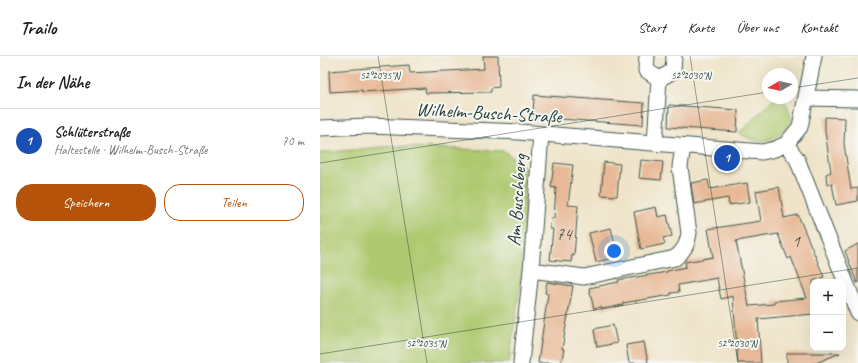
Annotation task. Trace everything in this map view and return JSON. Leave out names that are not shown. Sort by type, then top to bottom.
[{"type":"street","points":[[647,56],[646,70],[659,79]]},
{"type":"street","points":[[659,79],[673,71],[674,56]]},
{"type":"street","points":[[814,56],[800,127],[786,144],[797,159],[858,313]]},
{"type":"street","points":[[655,143],[659,79]]},
{"type":"street","points":[[806,98],[858,99]]},
{"type":"street","name":"Wilhelm-Busch-Straße","points":[[320,128],[369,126],[541,134],[762,152],[775,149],[786,144]]},
{"type":"street","name":"Am Buschberg","points":[[521,363],[531,270],[541,134]]},
{"type":"street","name":"Am Buschberg","points":[[531,270],[584,277],[675,258],[683,252],[688,243],[689,233],[680,167],[683,146]]},
{"type":"green space","points":[[769,104],[787,105],[792,119],[782,132],[775,137],[762,141],[747,138],[739,133]]},
{"type":"green space","points":[[392,146],[504,151],[525,167],[523,266],[509,363],[320,363],[320,153]]},
{"type":"building","points":[[483,56],[498,56],[499,87],[491,88],[491,92],[426,93],[425,88],[362,92],[362,90],[330,92],[329,71],[409,65],[410,73],[484,69]]},
{"type":"building","points":[[534,95],[644,103],[643,125],[533,117]]},
{"type":"building","points":[[669,105],[738,110],[737,132],[668,127]]},
{"type":"building","points":[[825,117],[845,118],[844,144],[851,189],[858,188],[858,201],[836,205],[832,184],[827,185],[826,174],[831,172],[825,131]]},
{"type":"building","points":[[641,160],[663,162],[661,180],[639,178]]},
{"type":"building","points":[[604,162],[620,164],[617,196],[601,195]]},
{"type":"building","points":[[554,163],[573,165],[568,205],[578,206],[574,256],[572,255],[571,262],[550,260],[553,229],[550,229],[551,218],[554,218],[556,188],[551,187]]},
{"type":"building","points":[[708,180],[710,189],[747,183],[750,202],[729,205],[728,198],[694,204],[691,183]]},
{"type":"building","points":[[779,187],[784,218],[798,215],[824,277],[818,279],[810,279],[810,314],[758,319],[761,363],[738,363],[733,296],[721,299],[717,278],[678,285],[679,292],[671,293],[671,295],[623,303],[623,305],[602,309],[601,307],[594,309],[589,288],[619,282],[618,280],[667,272],[686,267],[685,262],[713,257],[708,229],[761,221],[756,191]],"holes":[[[778,234],[788,259],[791,257],[807,298],[774,301],[774,304],[749,306],[736,241]]]},
{"type":"building","points":[[656,207],[658,217],[667,215],[672,236],[663,238],[665,244],[641,249],[634,212]]},
{"type":"building","points":[[611,228],[618,257],[596,262],[589,233]]},
{"type":"building","points":[[858,244],[858,283],[857,283],[845,251]]},
{"type":"building","points":[[547,282],[573,286],[561,363],[538,363],[548,294],[545,293]]},
{"type":"building","points":[[613,325],[617,343],[597,347],[594,329]]},
{"type":"building","points":[[644,342],[648,363],[629,363],[626,345]]},
{"type":"building","points":[[787,353],[840,353],[816,363],[787,363]]},
{"type":"place","name":"Schlüterstraße","points":[[727,158]]}]
